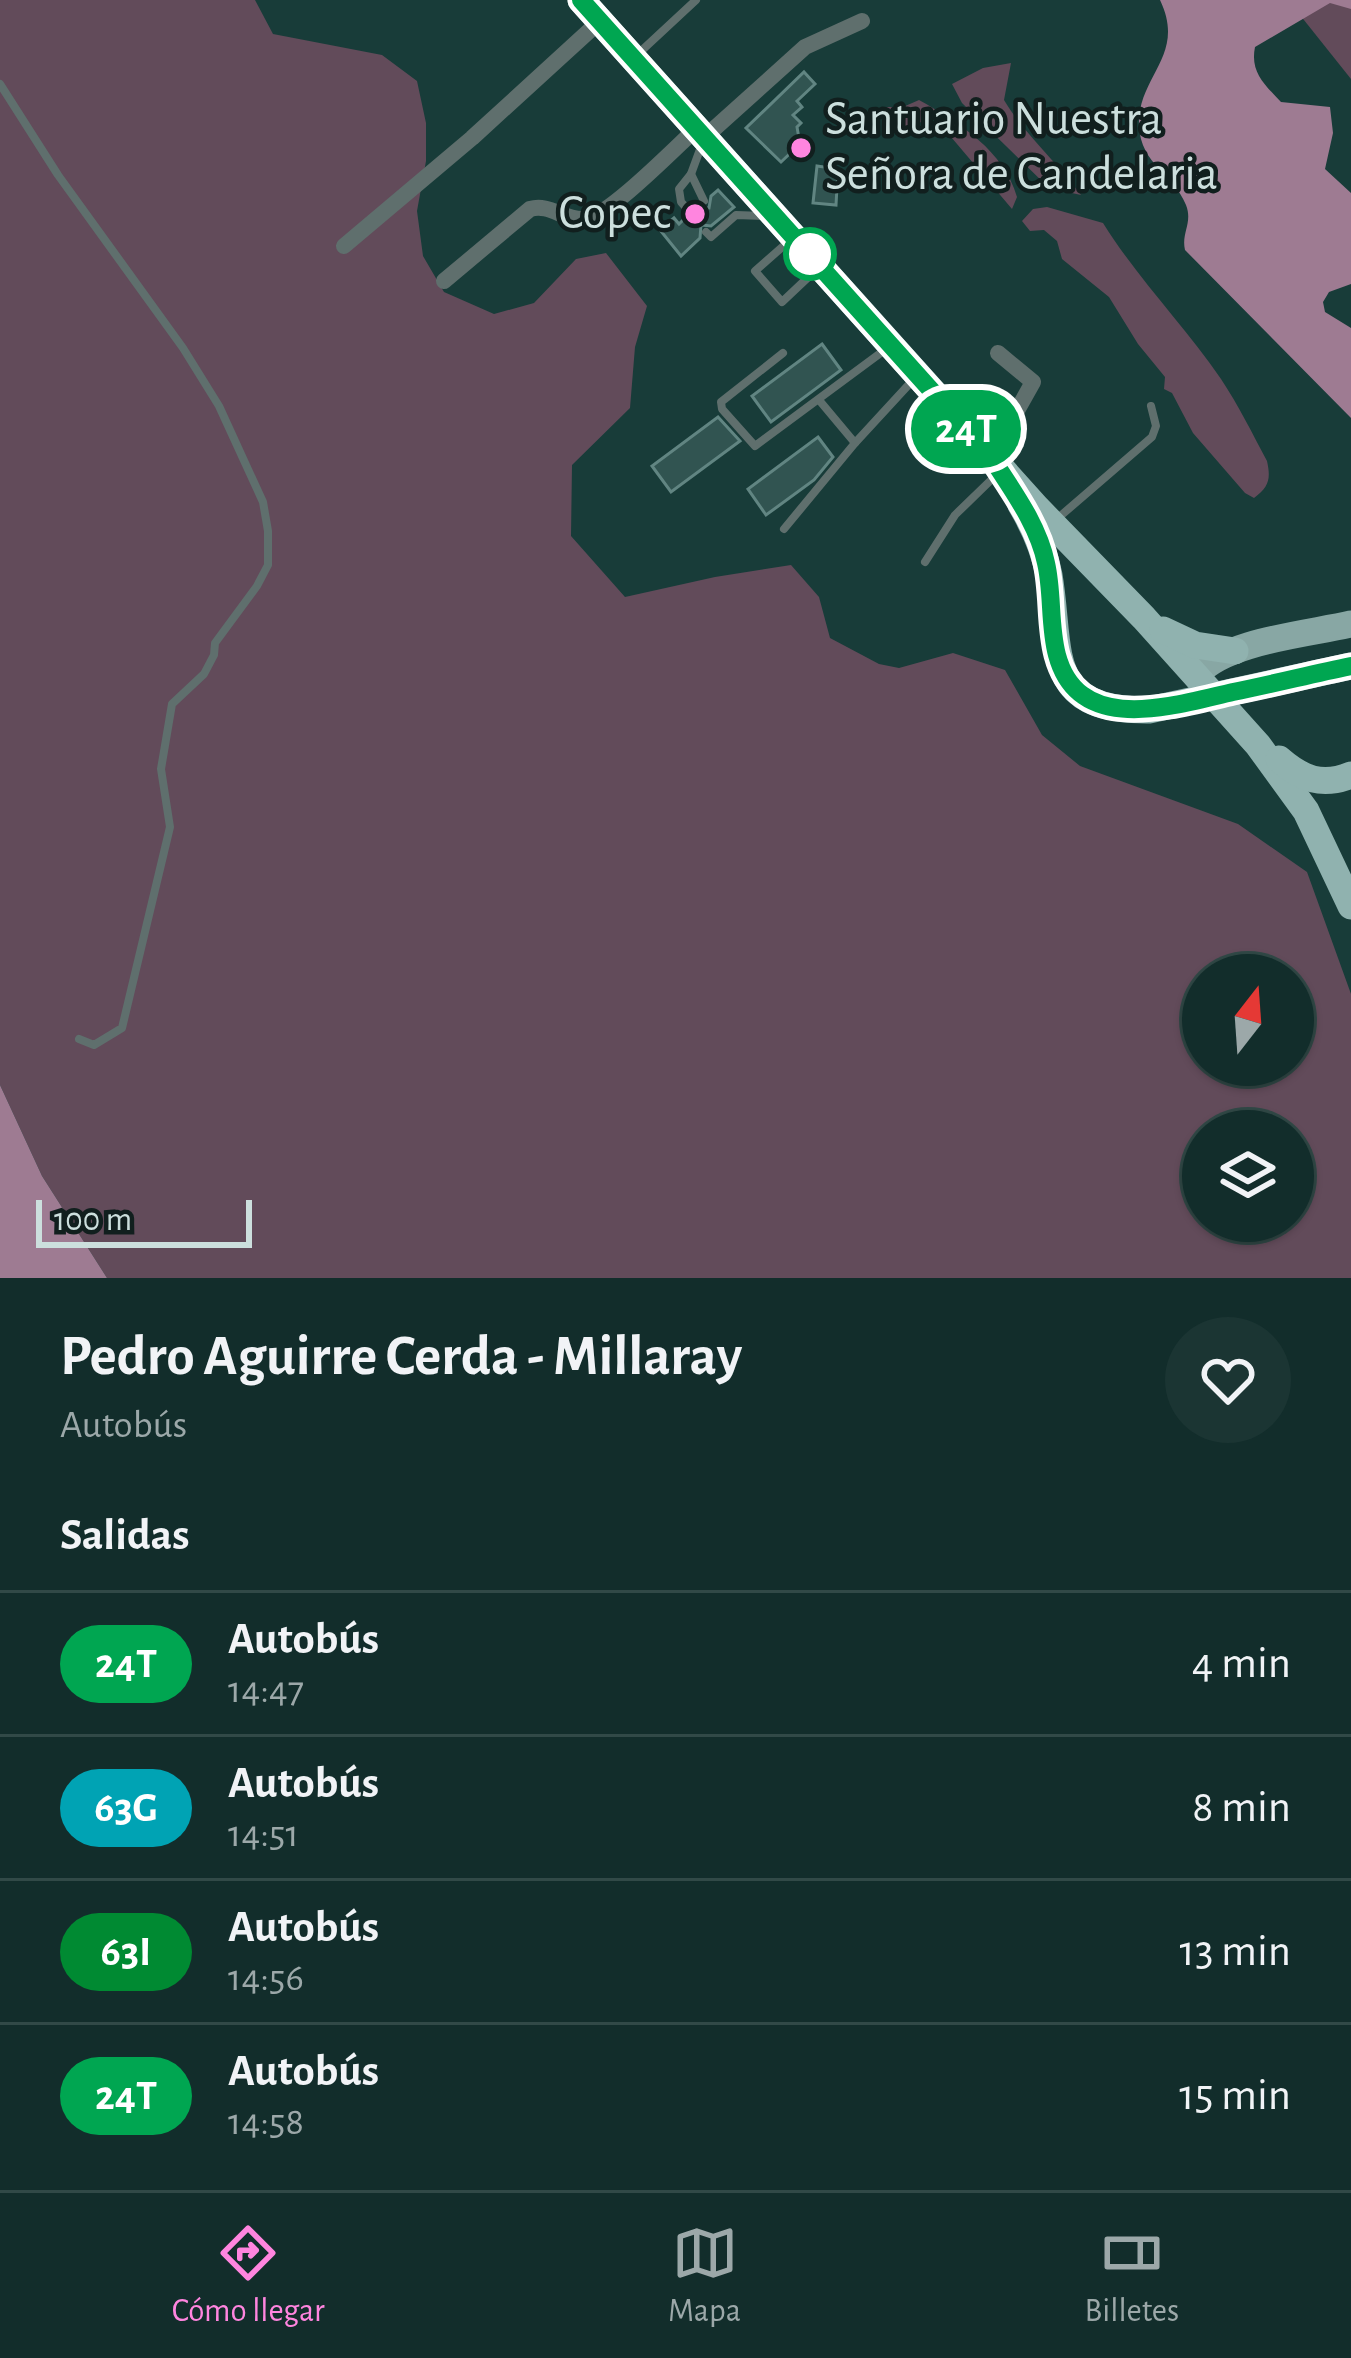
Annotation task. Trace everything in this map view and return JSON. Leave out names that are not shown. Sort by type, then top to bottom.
[{"type":"highway","points":[[590,11],[944,404],[991,469],[1028,543],[1063,672],[1087,699],[1120,709],[1187,690],[1351,666]]},
{"type":"highway","points":[[991,469],[1044,515],[1144,618],[1187,690],[1295,773],[1313,781],[1351,775]]},
{"type":"highway","points":[[1044,515],[1090,581],[1319,842]]},
{"type":"highway","points":[[1144,618],[1195,645],[1234,651]]},
{"type":"highway","points":[[1308,675],[1351,683]]},
{"type":"highway","points":[[1258,745],[1299,801],[1351,906]]},
{"type":"main road","points":[[1187,690],[1209,662],[1234,651],[1351,624]]},
{"type":"street","points":[[344,246],[472,138],[590,11]]},
{"type":"street","points":[[444,281],[530,208],[547,208],[581,220],[595,217],[805,47],[862,21]]},
{"type":"street","points":[[991,469],[1034,382],[998,353]]},
{"type":"lane","points":[[634,58],[696,0]]},
{"type":"lane","points":[[0,84],[220,406],[263,502],[268,531],[268,565],[257,586],[215,643],[203,674],[172,704],[161,769],[170,827],[122,1028],[94,1045],[79,1039]]},
{"type":"lane","points":[[691,213],[681,202],[679,188],[691,174],[701,133]]},
{"type":"lane","points":[[691,174],[704,201]]},
{"type":"lane","points":[[706,232],[711,237],[736,215],[785,227],[755,271],[782,302],[820,266]]},
{"type":"lane","points":[[782,353],[722,403],[749,443],[760,445],[891,345]]},
{"type":"lane","points":[[784,529],[918,375]]},
{"type":"lane","points":[[819,400],[855,443]]},
{"type":"lane","points":[[1044,515],[1152,437],[1156,426],[1151,406]]},
{"type":"lane","points":[[925,562],[991,469]]},
{"type":"shaded area","points":[[0,0],[255,0],[273,34],[382,55],[417,81],[426,123],[426,161],[417,211],[423,256],[444,292],[494,314],[534,303],[576,259],[606,253],[647,306],[635,347],[630,408],[572,465],[571,536],[625,597],[791,565],[819,597],[830,638],[879,664],[899,668],[953,653],[1005,670],[1042,735],[1080,766],[1238,824],[1307,872],[1351,994],[1351,1278],[107,1278],[42,1176],[0,1085]]},
{"type":"shaded area","points":[[1160,0],[1351,0],[1351,9],[1330,3],[1255,47],[1254,56],[1260,77],[1281,102],[1330,107],[1333,133],[1325,169],[1351,193],[1351,284],[1329,292],[1323,302],[1325,312],[1351,328],[1351,418],[1185,250],[1186,205],[1145,150],[1139,126],[1145,93],[1168,36]]},
{"type":"shaded area","points":[[1288,0],[1351,0],[1351,79]]},
{"type":"shaded area","points":[[1011,63],[1004,100],[1081,195],[1049,188],[962,103],[952,84],[983,68]]},
{"type":"shaded area","points":[[919,100],[991,152],[1017,197],[1012,209],[935,118],[901,128],[886,107]]},
{"type":"shaded area","points":[[1047,207],[1103,223],[1221,379],[1267,461],[1268,482],[1254,498],[1193,433],[1172,393],[1164,389],[1165,377],[1109,297],[1062,259],[1057,241],[1044,230],[1030,231],[1022,221],[1033,209]]},
{"type":"shaded area","points":[[0,1085],[42,1176],[107,1278],[0,1278]]},
{"type":"building","name":"Santuario Nuestra Señora de Candelaria","points":[[804,72],[815,84],[797,101],[802,107],[793,115],[801,123],[797,127],[800,144],[781,162],[746,128]]},
{"type":"building","points":[[817,166],[838,169],[836,205],[813,203]]},
{"type":"building","points":[[718,190],[734,207],[711,226],[701,225],[700,238],[681,256],[660,230],[674,218],[679,224],[685,218],[696,220],[697,208],[709,208]]},
{"type":"building","points":[[822,344],[841,370],[771,422],[752,396]]},
{"type":"building","points":[[718,417],[740,441],[671,492],[652,466]]},
{"type":"building","points":[[818,437],[833,457],[814,480],[766,515],[748,489]]},
{"type":"bus line","name":"24T","points":[[581,0],[991,457],[1036,532],[1051,590],[1056,652],[1063,672],[1080,694],[1120,709],[1149,710],[1351,666]]},
{"type":"place","name":"Santuario Nuestra Señora de Candelaria","points":[[801,148]]},
{"type":"place","name":"Copec","points":[[695,214]]}]
